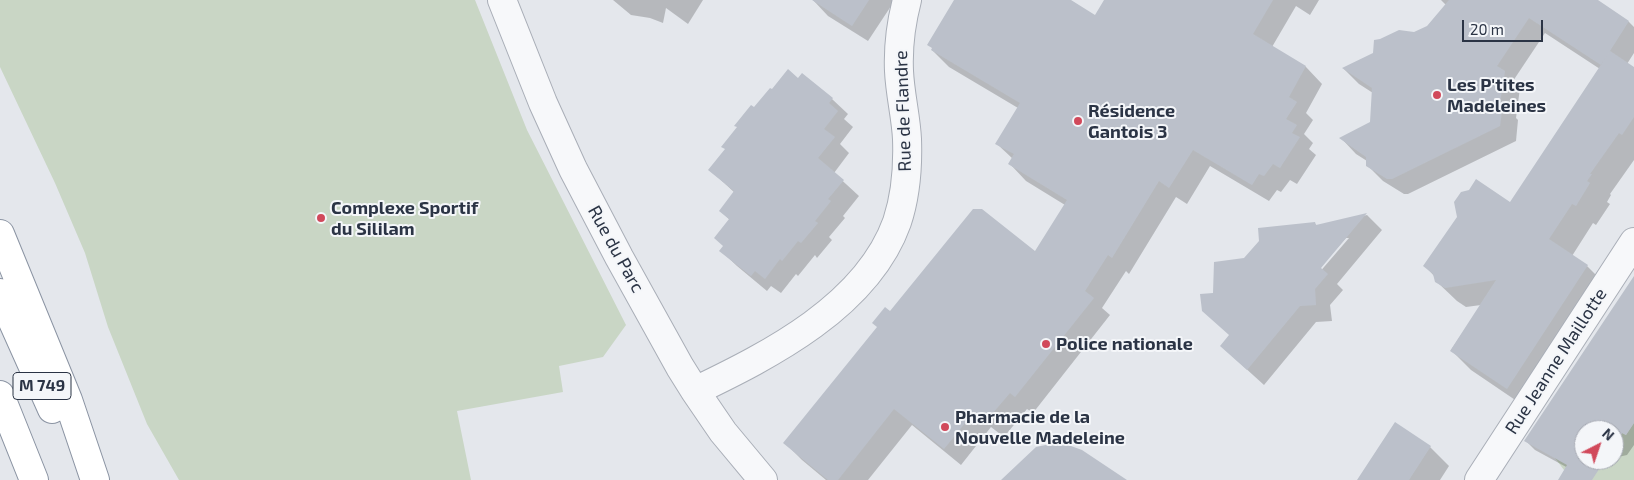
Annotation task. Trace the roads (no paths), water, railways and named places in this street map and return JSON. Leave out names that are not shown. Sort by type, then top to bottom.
[{"type":"highway","points":[[0,234],[65,392],[95,480]]},
{"type":"highway","name":"M 749","points":[[0,293],[38,375],[81,480]]},
{"type":"highway","name":"M 749","points":[[0,395],[33,480]]},
{"type":"highway","points":[[0,425],[33,480]]},
{"type":"street","name":"Rue du Parc","points":[[502,0],[543,103],[619,257],[695,391],[723,432],[763,480]]},
{"type":"street","name":"Rue de Flandre","points":[[695,391],[749,364],[826,314],[845,298],[888,242],[903,199],[907,168],[907,138],[899,72],[901,32],[907,0]]},
{"type":"street","name":"Rue Jeanne Maillotte","points":[[1479,480],[1634,242]]},
{"type":"place","name":"Les P'tites Madeleines","points":[[1437,95]]},
{"type":"place","name":"Résidence Gantois 3","points":[[1078,121]]},
{"type":"place","name":"Complexe Sportif du Sililam","points":[[321,218]]},
{"type":"place","name":"Police nationale","points":[[1046,344]]},
{"type":"place","name":"Pharmacie de la Nouvelle Madeleine","points":[[945,427]]}]
